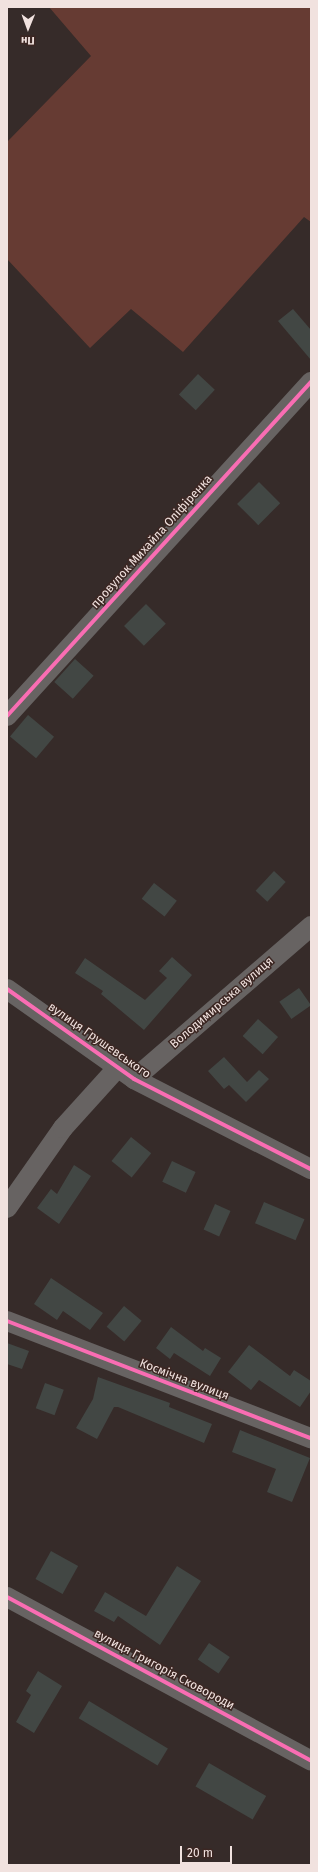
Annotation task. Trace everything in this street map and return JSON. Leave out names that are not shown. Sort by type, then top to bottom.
[{"type":"street","name":"провулок Михайла Оліфіренка","points":[[7,716],[311,382]]},
{"type":"street","name":"Володимирська вулиця","points":[[134,1079],[311,926]]},
{"type":"street","name":"вулиця Грушевського","points":[[7,989],[119,1066],[134,1079],[311,1169]]},
{"type":"street","points":[[7,1208],[63,1128],[119,1066]]},
{"type":"street","name":"Космічна вулиця","points":[[7,1320],[311,1438]]},
{"type":"street","name":"вулиця Григорія Сковороди","points":[[7,1597],[311,1761]]},
{"type":"shaded area","points":[[49,7],[311,7],[311,222],[304,217],[183,352],[131,309],[90,348],[7,259],[7,142],[91,56]]},
{"type":"building","points":[[293,309],[311,330],[311,360],[278,321]]},
{"type":"building","points":[[198,374],[215,390],[196,410],[179,394]]},
{"type":"building","points":[[259,482],[280,503],[258,525],[237,504]]},
{"type":"building","points":[[146,604],[166,624],[144,646],[124,626]]},
{"type":"building","points":[[75,659],[94,676],[73,699],[54,682]]},
{"type":"building","points":[[28,715],[54,737],[36,758],[10,736]]},
{"type":"building","points":[[274,871],[286,882],[267,902],[256,891]]},
{"type":"building","points":[[154,883],[177,901],[165,917],[142,899]]},
{"type":"building","points":[[172,957],[192,975],[144,1030],[101,994],[103,991],[75,973],[85,958],[145,1000],[167,978],[159,971]]},
{"type":"building","points":[[299,988],[311,1005],[291,1019],[279,1002]]},
{"type":"building","points":[[258,1019],[278,1037],[263,1054],[243,1036]]},
{"type":"building","points":[[224,1057],[247,1082],[259,1070],[269,1079],[246,1102],[229,1085],[224,1089],[208,1071]]},
{"type":"building","points":[[131,1137],[151,1153],[132,1177],[111,1161]]},
{"type":"building","points":[[172,1161],[196,1172],[186,1193],[162,1182]]},
{"type":"building","points":[[74,1165],[91,1176],[59,1224],[37,1208],[51,1189],[57,1194]]},
{"type":"building","points":[[264,1202],[305,1219],[296,1240],[255,1223]]},
{"type":"building","points":[[215,1204],[231,1211],[219,1236],[204,1230]]},
{"type":"building","points":[[51,1278],[103,1313],[90,1330],[63,1311],[57,1320],[34,1304]]},
{"type":"building","points":[[124,1306],[142,1321],[124,1341],[107,1327]]},
{"type":"building","points":[[171,1327],[203,1351],[205,1348],[221,1358],[210,1376],[174,1353],[170,1359],[156,1348]]},
{"type":"building","points":[[7,1343],[29,1351],[22,1369],[7,1364]]},
{"type":"building","points":[[249,1345],[290,1376],[294,1370],[311,1381],[311,1391],[300,1407],[259,1380],[251,1390],[228,1372]]},
{"type":"building","points":[[98,1377],[170,1403],[169,1407],[212,1424],[204,1443],[118,1407],[114,1407],[97,1439],[76,1428],[93,1399]]},
{"type":"building","points":[[45,1383],[64,1390],[55,1415],[36,1408]]},
{"type":"building","points":[[240,1430],[310,1458],[292,1502],[267,1492],[276,1469],[232,1452]]},
{"type":"building","points":[[51,1551],[78,1566],[63,1594],[35,1579]]},
{"type":"building","points":[[177,1566],[201,1581],[160,1645],[118,1616],[114,1622],[94,1611],[105,1592],[146,1616]]},
{"type":"building","points":[[209,1643],[230,1657],[219,1674],[198,1660]]},
{"type":"building","points":[[38,1671],[62,1686],[34,1733],[16,1722],[31,1695],[26,1691]]},
{"type":"building","points":[[89,1701],[168,1748],[158,1766],[79,1718]]},
{"type":"building","points":[[209,1763],[266,1796],[253,1819],[196,1786]]},
{"type":"cycle path","points":[[7,716],[311,382]]},
{"type":"cycle path","points":[[7,989],[134,1079],[311,1169]]},
{"type":"cycle path","points":[[7,1321],[311,1438]]},
{"type":"cycle path","points":[[7,1597],[311,1761]]}]
